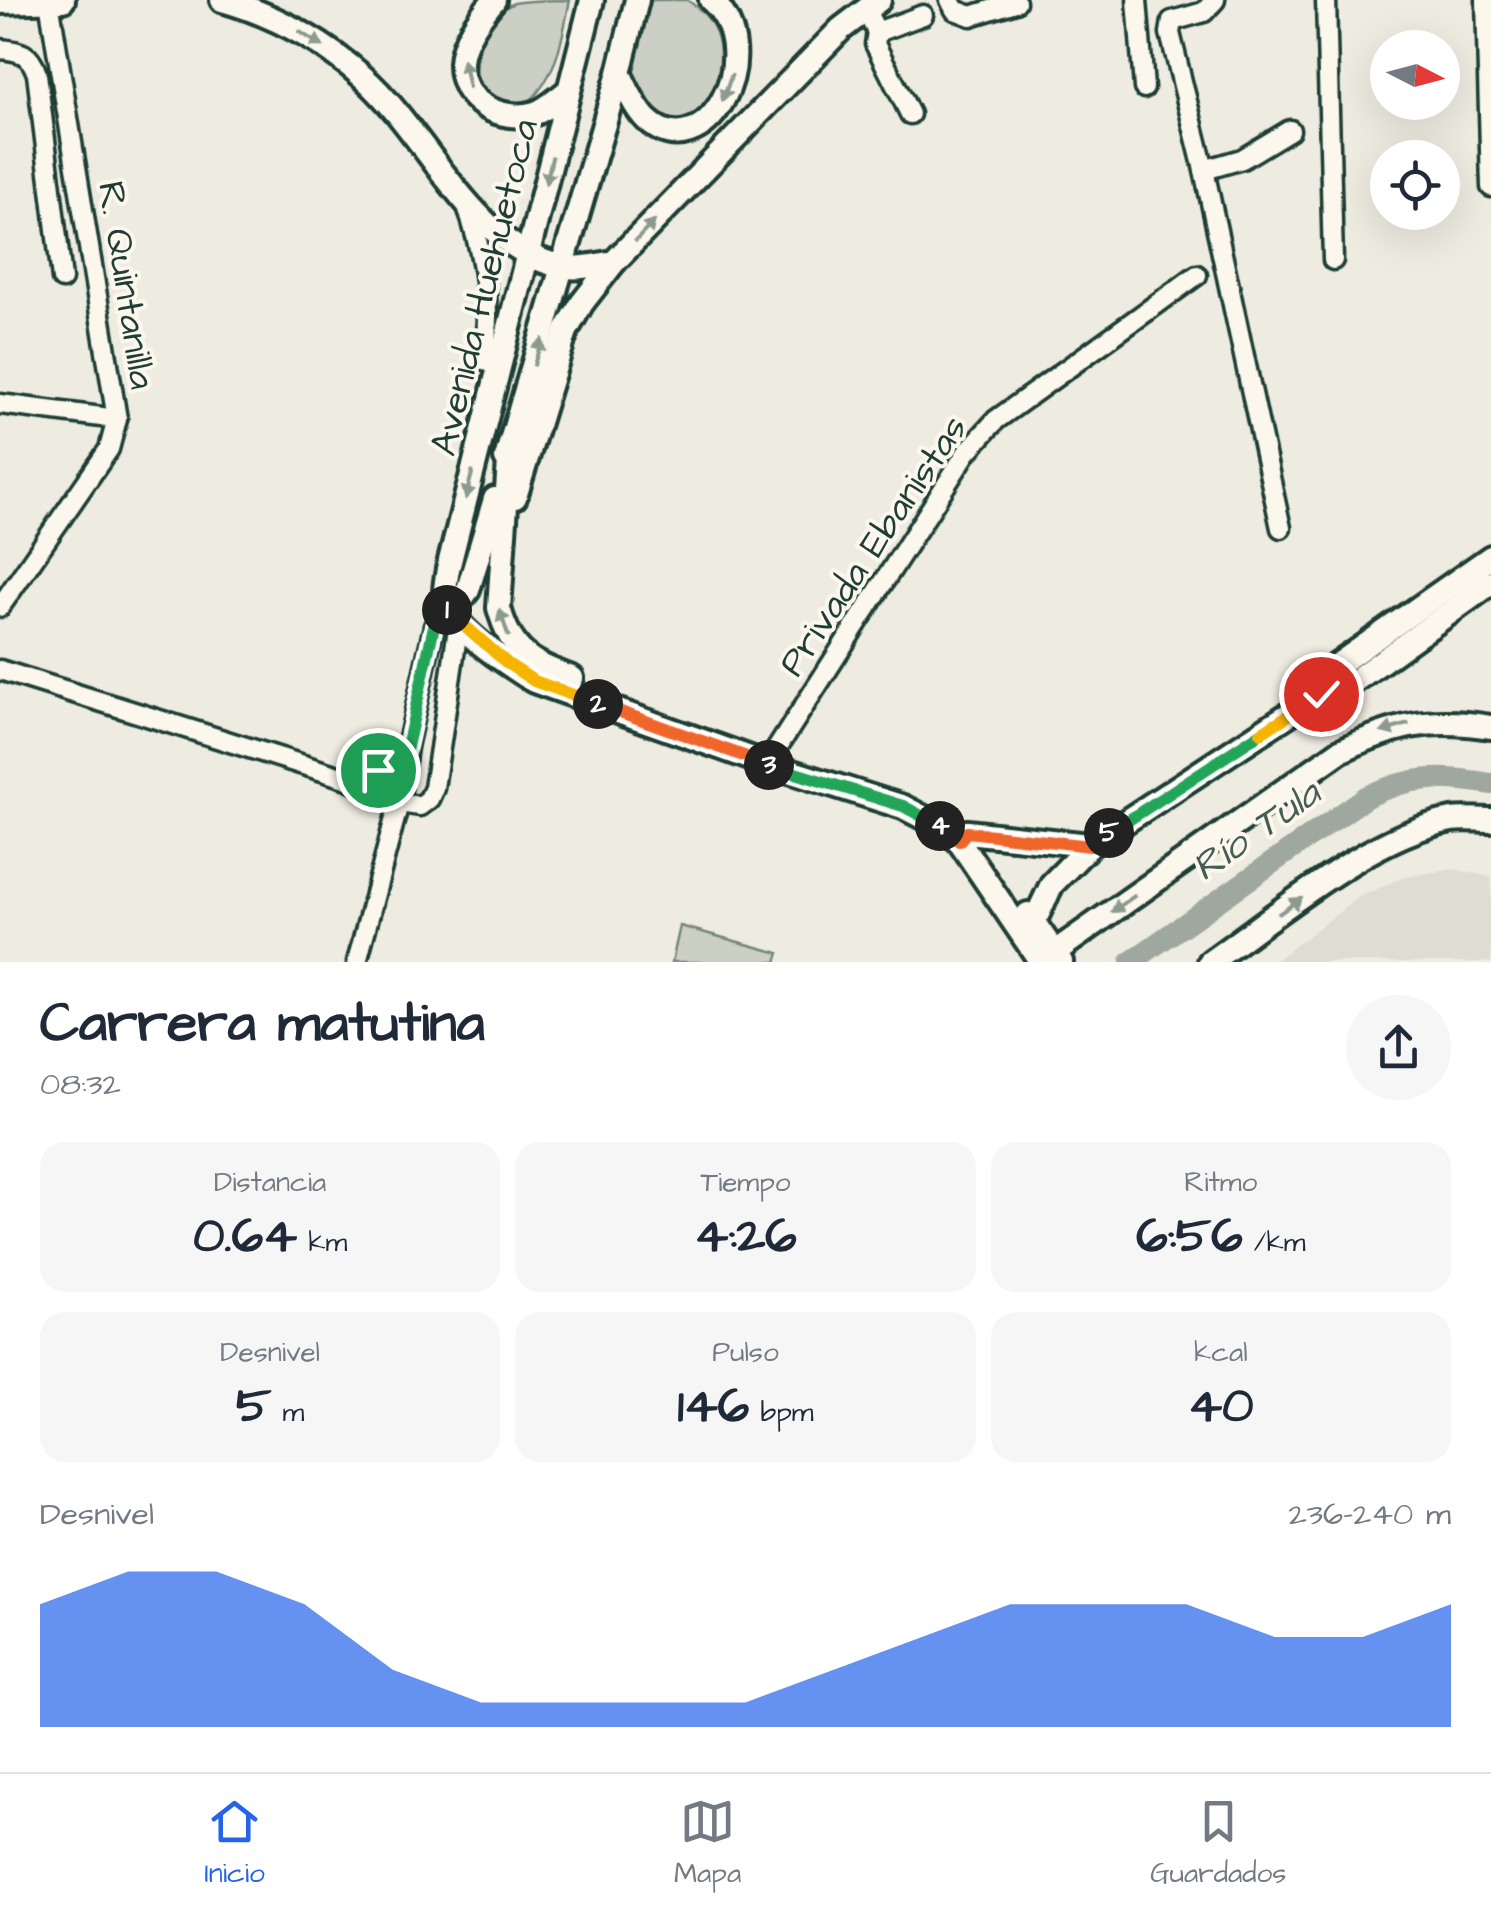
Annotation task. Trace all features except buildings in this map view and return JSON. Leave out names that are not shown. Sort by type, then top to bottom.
[{"type":"main road","points":[[5,6],[63,0]]},
{"type":"main road","points":[[222,0],[258,11],[311,38],[365,79],[496,233],[528,256],[564,267],[614,262]]},
{"type":"main road","points":[[494,0],[476,22],[461,64],[468,88],[477,100],[485,108],[510,116],[538,113],[568,91]]},
{"type":"main road","points":[[619,72],[647,120],[664,130],[685,131],[705,124],[720,108],[736,55],[733,30],[711,0]]},
{"type":"main road","name":"Avenida Huehuetoca","points":[[510,446],[637,1]]},
{"type":"main road","name":"Avenida Huehuetoca","points":[[451,608],[498,366],[590,4]]},
{"type":"main road","points":[[502,538],[566,330],[614,262],[841,29],[872,4]]},
{"type":"main road","points":[[510,446],[499,608],[506,633],[519,651],[544,668],[903,806],[963,837],[1090,846]]},
{"type":"main road","points":[[510,446],[474,574],[460,601],[451,608],[508,664],[534,681],[771,758]]},
{"type":"main road","points":[[1444,603],[1491,557]]},
{"type":"main road","points":[[1028,927],[1052,884],[1090,846],[1321,694],[1333,668],[1444,603],[1491,583]]},
{"type":"main road","points":[[963,837],[1047,960],[1340,752],[1412,723],[1450,721],[1491,727]]},
{"type":"main road","points":[[1210,962],[1374,848],[1413,830],[1455,819],[1491,820]]},
{"type":"street","points":[[950,0],[955,10],[971,16],[1016,2]]},
{"type":"street","points":[[1137,0],[1144,88]]},
{"type":"street","points":[[1215,0],[1204,12],[1172,21],[1170,33],[1204,170],[1281,528]]},
{"type":"street","points":[[1326,0],[1333,260]]},
{"type":"street","points":[[1486,0],[1491,187]]},
{"type":"street","name":"R. Quintanilla","points":[[0,607],[109,449],[117,419],[49,1]]},
{"type":"street","points":[[872,4],[875,44],[910,114]]},
{"type":"street","points":[[877,32],[923,15]]},
{"type":"street","points":[[0,49],[20,50],[31,58],[37,74],[62,279]]},
{"type":"street","points":[[1204,170],[1242,159],[1290,130]]},
{"type":"street","points":[[463,196],[484,257],[489,310],[486,360],[498,366]]},
{"type":"street","name":"Privada Ebanistas","points":[[771,758],[968,452],[996,420],[1196,275]]},
{"type":"street","points":[[0,404],[117,419]]},
{"type":"street","points":[[0,670],[348,779],[399,802],[420,806],[430,799],[434,788],[451,608]]},
{"type":"street","name":"Avenida Huehuetoca","points":[[357,962],[399,802],[434,626],[451,608]]},
{"type":"street","points":[[348,779],[378,770],[407,747]]},
{"type":"shaded area","points":[[570,0],[557,55],[539,91],[529,102],[505,104],[490,98],[480,87],[477,72],[478,56],[491,24],[514,3]]},
{"type":"shaded area","points":[[647,0],[688,1],[709,20],[720,47],[718,77],[706,105],[698,117],[669,126],[631,90],[636,44]]},
{"type":"shaded area","points":[[1454,869],[1491,877],[1491,962],[1273,962],[1359,897],[1406,876]]},
{"type":"shaded area","points":[[680,926],[779,953],[776,962],[672,962]]},
{"type":"waterway","name":"Río Tula","points":[[1131,962],[1366,797],[1427,779],[1491,784]]},
{"type":"route","points":[[378,770],[407,747],[434,626],[448,608],[508,664],[534,681],[767,764],[903,806],[959,841],[967,832],[1090,846],[1321,694]]}]
